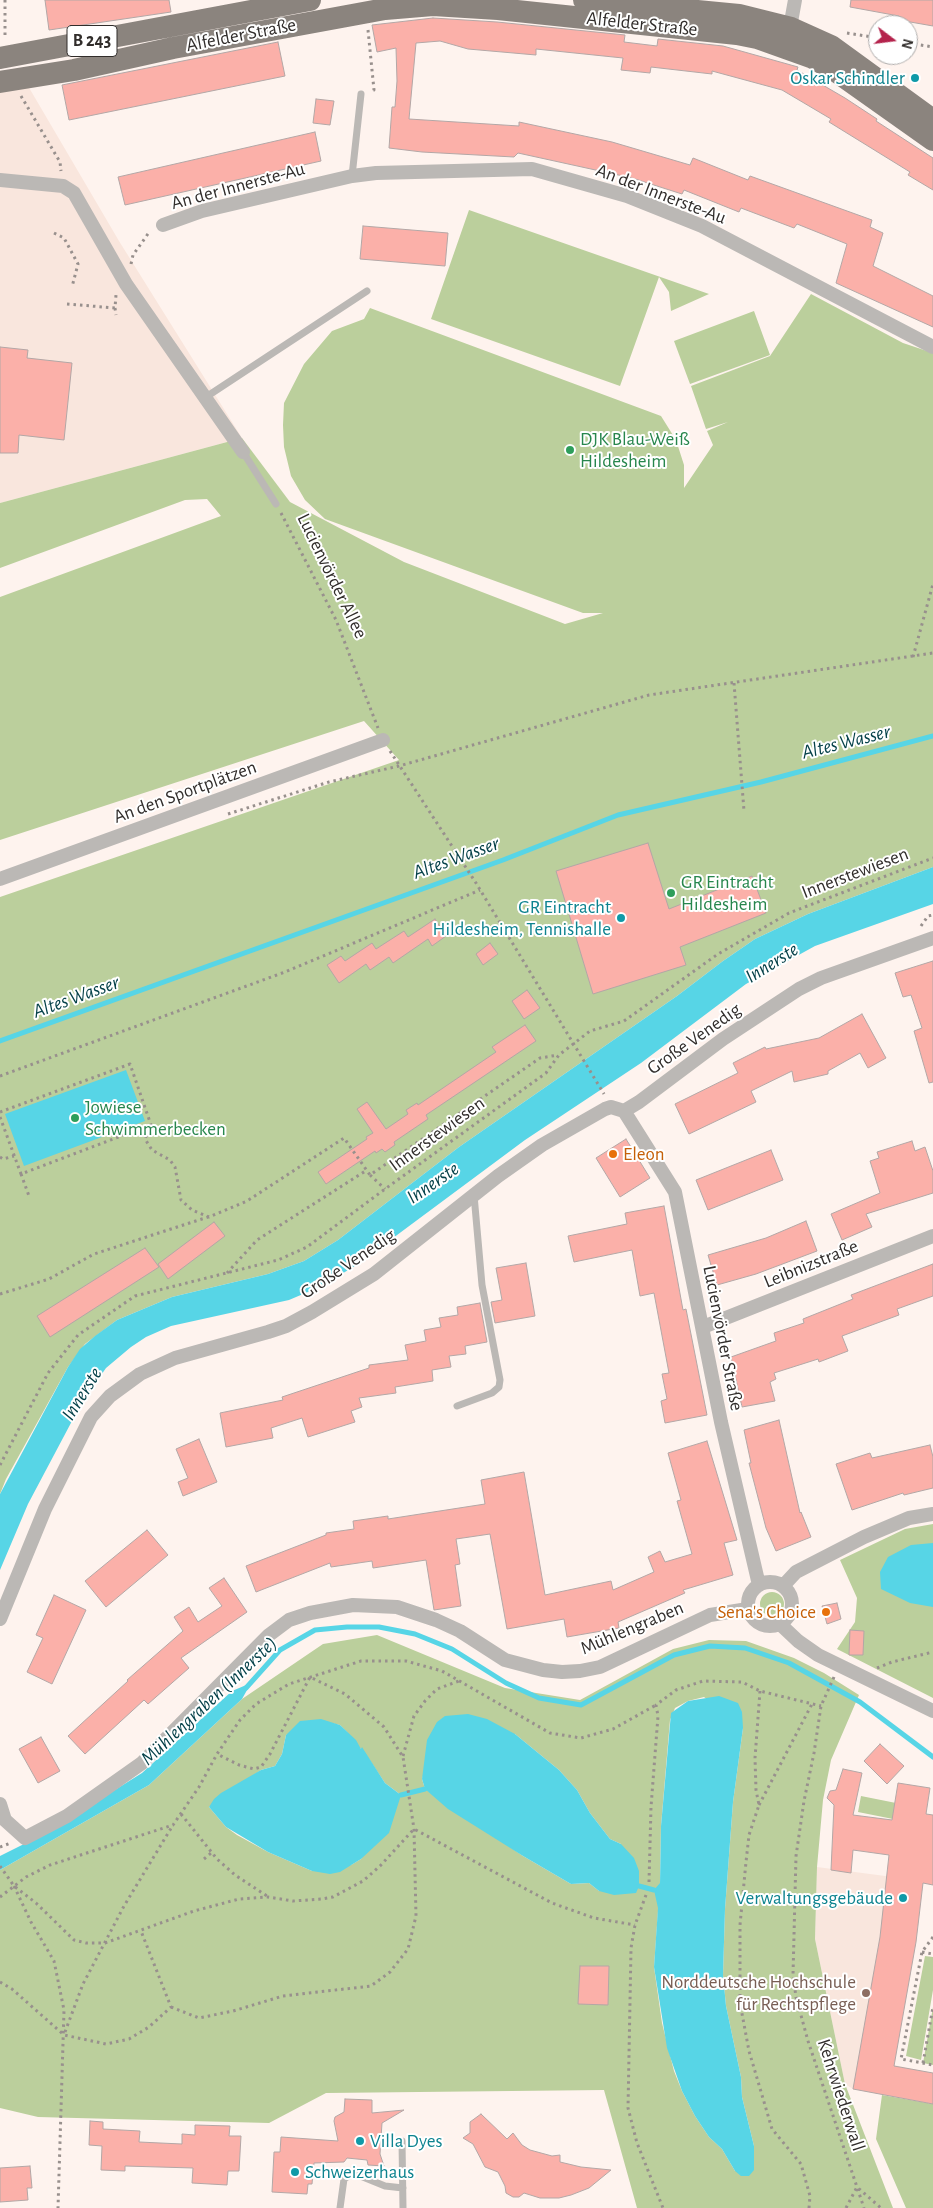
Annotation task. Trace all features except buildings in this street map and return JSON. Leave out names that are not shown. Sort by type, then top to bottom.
[{"type":"main road","name":"Alfelder Straße","points":[[2,48],[310,0]]},
{"type":"main road","name":"Alfelder Straße","points":[[584,0],[654,16]]},
{"type":"main road","name":"Alfelder Straße","points":[[0,82],[74,70],[172,48],[378,7],[433,6],[654,16],[739,15],[787,37],[831,46],[930,125]]},
{"type":"street","points":[[787,37],[795,0]]},
{"type":"street","name":"An der Innerste-Au","points":[[163,226],[202,211],[352,176],[376,173],[532,169],[627,196],[702,226],[933,347]]},
{"type":"street","points":[[0,180],[63,186]]},
{"type":"street","name":"Lucienvörder Allee","points":[[63,186],[74,193],[118,270],[244,452]]},
{"type":"street","name":"An den Sportplätzen","points":[[0,879],[383,740]]},
{"type":"street","name":"Große Venedig","points":[[0,1619],[45,1509],[91,1417],[110,1396],[140,1374],[175,1358],[286,1326],[312,1312],[374,1274],[474,1195],[570,1127],[611,1107],[624,1111],[639,1102],[723,1039],[800,989],[821,978],[933,938]]},
{"type":"street","name":"Lucienvörder Straße","points":[[624,1111],[675,1192],[721,1422],[759,1585]]},
{"type":"street","name":"Leibnizstraße","points":[[702,1327],[933,1236]]},
{"type":"street","points":[[783,1586],[796,1572],[864,1537],[909,1518],[933,1514]]},
{"type":"street","points":[[771,1582],[783,1586],[792,1598],[792,1606],[786,1620],[774,1626],[755,1621],[748,1610],[750,1595],[759,1585],[771,1582]]},
{"type":"street","name":"Mühlengraben","points":[[0,1804],[5,1820],[25,1838],[67,1816],[142,1763],[269,1635],[289,1620],[303,1615],[353,1605],[397,1607],[444,1624],[505,1660],[543,1670],[562,1672],[600,1667],[710,1615],[748,1610]]},
{"type":"street","points":[[780,1624],[818,1655],[933,1711]]},
{"type":"lane","points":[[352,176],[361,94]]},
{"type":"lane","points":[[206,397],[368,291]]},
{"type":"lane","name":"Lucienvörder Allee","points":[[244,452],[276,504]]},
{"type":"lane","points":[[457,1406],[492,1393],[498,1387],[500,1380],[482,1285],[474,1195]]},
{"type":"lane","points":[[402,2141],[403,2208]]},
{"type":"lane","points":[[340,2208],[344,2179],[353,2173],[385,2186],[403,2188]]},
{"type":"path","points":[[2,48],[5,0]]},
{"type":"path","points":[[361,94],[374,90],[378,7]]},
{"type":"path","points":[[918,45],[933,47]]},
{"type":"path","points":[[21,97],[60,162],[63,186]]},
{"type":"path","points":[[133,255],[148,232]]},
{"type":"path","points":[[54,233],[64,238],[78,264],[72,287]]},
{"type":"path","points":[[116,315],[118,270]]},
{"type":"path","points":[[67,304],[115,308]]},
{"type":"path","name":"Lucienvörder Allee","points":[[276,504],[336,620],[383,740],[476,883],[607,1100]]},
{"type":"path","points":[[913,657],[933,584]]},
{"type":"path","points":[[399,766],[648,695],[933,653]]},
{"type":"path","points":[[734,683],[744,811]]},
{"type":"path","name":"Innerstewiesen","points":[[0,1465],[48,1373],[78,1335],[135,1296],[278,1260],[308,1247],[546,1073],[559,1055],[573,1042],[590,1031],[624,1021],[718,954],[789,913],[933,858]]},
{"type":"path","points":[[0,1076],[285,972],[480,890]]},
{"type":"path","points":[[370,1175],[540,1058],[559,1055]]},
{"type":"path","points":[[0,1112],[130,1064],[151,1125],[145,1139],[152,1150],[170,1160],[175,1167],[181,1200],[192,1210],[209,1217]]},
{"type":"path","points":[[0,1117],[29,1196]]},
{"type":"path","points":[[21,1174],[151,1125]]},
{"type":"path","points":[[0,1294],[50,1279],[94,1254],[209,1217],[248,1201],[344,1138],[370,1175],[385,1189]]},
{"type":"path","points":[[0,1158],[4,1159],[14,1156]]},
{"type":"path","points":[[226,1273],[257,1240],[367,1170]]},
{"type":"path","points":[[861,1675],[892,1662],[933,1652]]},
{"type":"path","points":[[64,2035],[83,1984],[105,1943],[143,1874],[173,1825],[200,1787],[217,1754],[240,1720],[256,1704],[289,1684],[361,1662],[406,1661],[442,1671],[550,1733],[581,1738],[613,1729],[656,1705],[676,1690],[703,1681],[742,1682],[760,1691],[821,1706]]},
{"type":"path","name":"Kehrwiederwall","points":[[835,1674],[821,1706],[796,1856],[793,1975],[796,1997],[808,2041],[864,2208]]},
{"type":"path","points":[[217,1754],[239,1765],[254,1769],[261,1767],[270,1754],[310,1678]]},
{"type":"path","points":[[141,1931],[171,2007],[199,2018],[233,2011],[282,1996],[371,1986],[390,1972],[408,1949],[416,1916],[414,1829],[412,1803],[403,1757],[384,1728],[345,1694],[310,1678]]},
{"type":"path","points":[[403,1757],[414,1716],[425,1701],[437,1689],[460,1681]]},
{"type":"path","points":[[759,1805],[756,1790],[755,1758],[760,1691]]},
{"type":"path","points":[[809,2208],[810,2196],[801,2164],[772,2129],[749,2051],[740,2003],[740,1925],[749,1835],[759,1805],[812,1704]]},
{"type":"path","points":[[649,1882],[651,1808],[658,1716],[656,1705]]},
{"type":"path","points":[[181,1814],[211,1852],[235,1875],[268,1897]]},
{"type":"path","points":[[0,1897],[14,1886],[50,1865],[173,1825]]},
{"type":"path","points":[[0,1866],[14,1886],[36,1903],[74,1940],[86,1943],[105,1943],[194,1911],[240,1900],[268,1897],[293,1901],[322,1900],[333,1897],[373,1872],[414,1829]]},
{"type":"path","points":[[414,1829],[552,1903],[594,1918],[635,1925]]},
{"type":"path","points":[[204,1859],[211,1852]]},
{"type":"path","points":[[14,1886],[31,1922],[54,1961],[64,2010],[58,2208]]},
{"type":"path","points":[[646,1895],[635,1925],[631,1948],[628,2108],[637,2143],[663,2208]]},
{"type":"path","points":[[933,1937],[922,1952],[901,2058],[933,2065]]},
{"type":"path","points":[[922,1952],[933,1954]]},
{"type":"path","points":[[0,1982],[12,1989],[64,2035],[106,2044],[129,2039],[149,2027],[171,2007]]},
{"type":"path","points":[[923,2063],[933,2007]]},
{"type":"path","points":[[846,2208],[857,2187],[882,2208]]},
{"type":"shaded area","points":[[21,74],[119,241],[242,438],[0,503],[0,77]]},
{"type":"shaded area","name":"Norddeutsche Hochschule für Rechtspflege","points":[[817,1867],[923,1881],[916,1942],[894,2065],[933,2073],[933,2104],[853,2089],[845,2084],[815,1939]]},
{"type":"green space","points":[[469,210],[709,294],[671,311],[669,292],[659,277],[620,386],[431,319]]},
{"type":"green space","points":[[811,294],[903,343],[933,353],[933,867],[808,914],[755,939],[677,996],[459,1147],[338,1240],[304,1261],[268,1274],[172,1297],[117,1320],[85,1344],[68,1367],[6,1479],[0,1494],[0,897],[399,760],[364,721],[0,840],[0,597],[221,516],[207,499],[185,500],[0,568],[0,503],[242,438],[290,502],[404,562],[565,624],[603,613],[583,613],[325,519],[305,500],[291,476],[284,447],[283,425],[284,403],[304,364],[332,331],[364,319],[370,308],[661,416],[676,440],[684,465],[684,488],[713,445],[707,431],[728,422],[706,429],[691,386],[770,356]]},
{"type":"green space","points":[[754,311],[770,355],[690,384],[674,341]]},
{"type":"green space","points":[[933,1524],[933,1698],[837,1649],[855,1622],[857,1598],[840,1560],[905,1529]]},
{"type":"green space","points":[[772,1592],[780,1596],[784,1604],[780,1612],[772,1616],[764,1612],[760,1604],[764,1596]]},
{"type":"green space","points":[[377,1635],[505,1688],[580,1700],[673,1649],[709,1640],[746,1641],[794,1658],[824,1673],[859,1695],[831,1760],[823,1800],[817,1867],[815,1939],[845,2084],[893,2208],[637,2208],[604,2090],[326,2093],[269,2123],[38,2117],[0,2108],[0,1870],[149,1785],[242,1699],[323,1644]],"holes":[[[704,1697],[743,1728],[733,1802],[725,1909],[723,1975],[726,2006],[741,2077],[742,2097],[754,2146],[735,2171],[722,2149],[709,2137],[695,2116],[674,2071],[662,2023],[654,1967],[660,1883],[661,1826],[670,1720],[675,1708],[688,1701]],[[331,1723],[340,1725],[346,1731],[369,1759],[385,1783],[401,1795],[361,1859],[351,1865],[312,1871],[268,1852],[237,1835],[226,1827],[209,1807],[261,1770],[275,1766],[282,1754],[286,1735]],[[515,1734],[559,1770],[577,1790],[590,1813],[610,1839],[621,1844],[599,1891],[589,1883],[571,1884],[523,1856],[425,1789],[422,1779],[424,1773]]]},
{"type":"green space","points":[[861,1796],[896,1803],[893,1819],[858,1812]]},
{"type":"green space","points":[[925,1956],[933,1957],[933,1990],[921,2060],[906,2056]]},
{"type":"green space","points":[[933,2007],[933,2065],[923,2063]]},
{"type":"green space","points":[[882,2095],[933,2104],[933,2208],[906,2208],[876,2139]]},
{"type":"water","name":"Innerste","points":[[933,867],[933,904],[815,946],[746,984],[641,1063],[525,1140],[358,1264],[322,1286],[289,1300],[171,1326],[146,1337],[131,1347],[106,1368],[81,1404],[28,1504],[0,1570],[0,1494],[68,1367],[80,1349],[95,1336],[117,1320],[172,1297],[268,1274],[304,1261],[338,1240],[459,1147],[677,996],[755,939],[808,914]]},
{"type":"water","name":"Jowiese Schwimmerbecken","points":[[126,1070],[145,1121],[24,1166],[5,1114]]},
{"type":"water","points":[[933,1543],[933,1607],[910,1603],[881,1589],[880,1572],[888,1557],[911,1545]]},
{"type":"water","points":[[251,1683],[242,1699],[149,1785],[0,1870],[0,1856],[46,1833],[142,1773],[232,1691]]},
{"type":"water","points":[[719,1696],[738,1703],[742,1712],[743,1728],[733,1802],[725,1909],[723,1975],[726,2006],[741,2077],[742,2097],[754,2146],[754,2170],[749,2176],[741,2176],[735,2171],[722,2149],[709,2137],[695,2116],[682,2091],[667,2048],[654,1967],[658,1908],[654,1890],[660,1883],[661,1826],[671,1713],[688,1701]]},
{"type":"water","points":[[468,1714],[487,1719],[515,1734],[559,1770],[577,1790],[590,1813],[610,1839],[621,1844],[634,1858],[639,1871],[639,1886],[636,1893],[614,1895],[599,1891],[589,1883],[571,1884],[448,1809],[425,1789],[422,1779],[427,1740],[437,1722],[445,1716]]},
{"type":"water","points":[[321,1719],[340,1725],[356,1740],[385,1783],[401,1795],[389,1833],[361,1859],[340,1872],[330,1874],[312,1871],[268,1852],[226,1827],[209,1807],[221,1793],[261,1770],[275,1766],[282,1754],[286,1735],[300,1721]]},
{"type":"waterway","name":"Altes Wasser","points":[[0,1041],[503,860],[618,815],[761,782],[933,736]]},
{"type":"waterway","name":"Mühlengraben (Innerste)","points":[[246,1688],[280,1650],[315,1630],[347,1627],[379,1627],[415,1634],[452,1649],[506,1683],[539,1698],[581,1705],[674,1655],[710,1646],[745,1648],[789,1663],[860,1702],[933,1757]]},
{"type":"waterway","points":[[401,1795],[425,1789]]},
{"type":"waterway","points":[[639,1886],[654,1890]]},
{"type":"place","name":"Oskar Schindler","points":[[915,78]]},
{"type":"place","name":"DJK Blau-Weiß Hildesheim","points":[[570,450]]},
{"type":"place","name":"GR Eintracht Hildesheim","points":[[671,893]]},
{"type":"place","name":"GR Eintracht Hildesheim, Tennishalle","points":[[621,918]]},
{"type":"place","name":"Jowiese Schwimmerbecken","points":[[75,1118]]},
{"type":"place","name":"Eleon","points":[[613,1154]]},
{"type":"place","name":"Sena's Choice","points":[[826,1612]]},
{"type":"place","name":"Verwaltungsgebäude","points":[[903,1898]]},
{"type":"place","name":"Norddeutsche Hochschule für Rechtspflege","points":[[866,1993]]},
{"type":"place","name":"Villa Dyes","points":[[360,2141]]},
{"type":"place","name":"Schweizerhaus","points":[[295,2172]]}]
